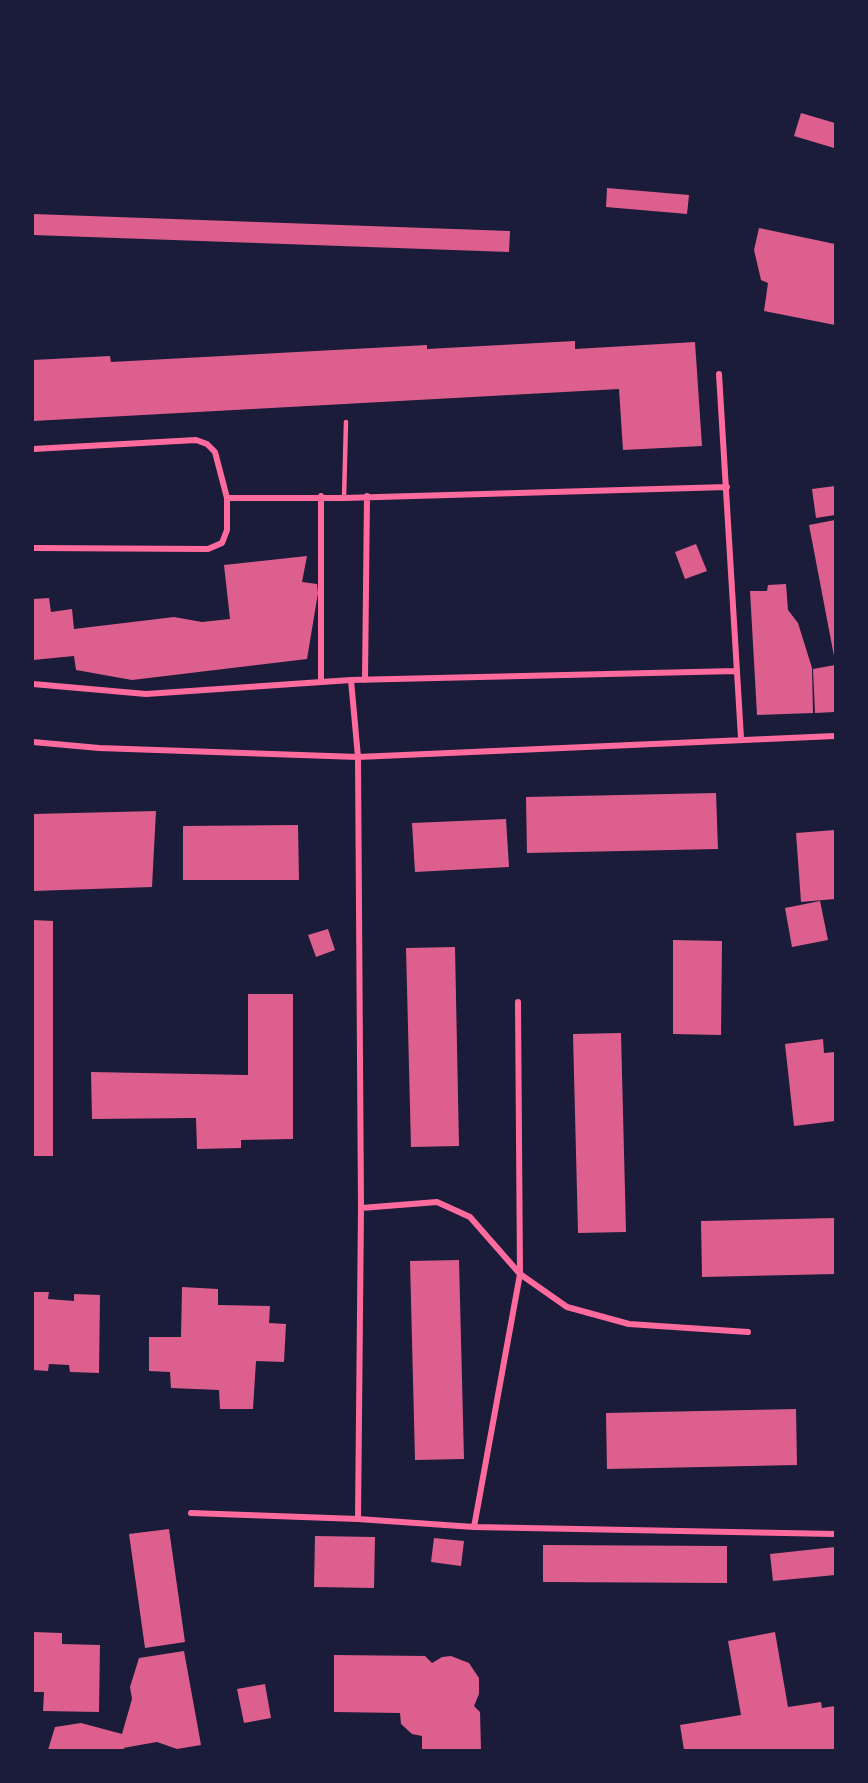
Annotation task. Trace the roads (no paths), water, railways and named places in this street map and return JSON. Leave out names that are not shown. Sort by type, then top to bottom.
[{"type":"street","points":[[719,374],[741,738]]},
{"type":"street","points":[[33,449],[196,440],[207,444],[215,452],[227,498],[227,530],[222,543],[208,549],[33,548]]},
{"type":"street","points":[[227,498],[321,496],[344,498],[727,487]]},
{"type":"street","points":[[321,496],[321,681]]},
{"type":"street","points":[[364,680],[367,496]]},
{"type":"street","points":[[33,684],[146,694],[321,681],[736,671]]},
{"type":"street","points":[[351,680],[358,757],[361,1208],[358,1519]]},
{"type":"street","points":[[33,742],[99,748],[358,757],[741,738],[835,736]]},
{"type":"street","points":[[474,1527],[520,1274],[518,1002]]},
{"type":"street","points":[[361,1208],[437,1202],[470,1217],[520,1274],[567,1307],[629,1324],[748,1332]]},
{"type":"street","points":[[191,1513],[358,1519],[474,1527],[835,1534]]},
{"type":"lane","points":[[344,498],[346,422]]}]
